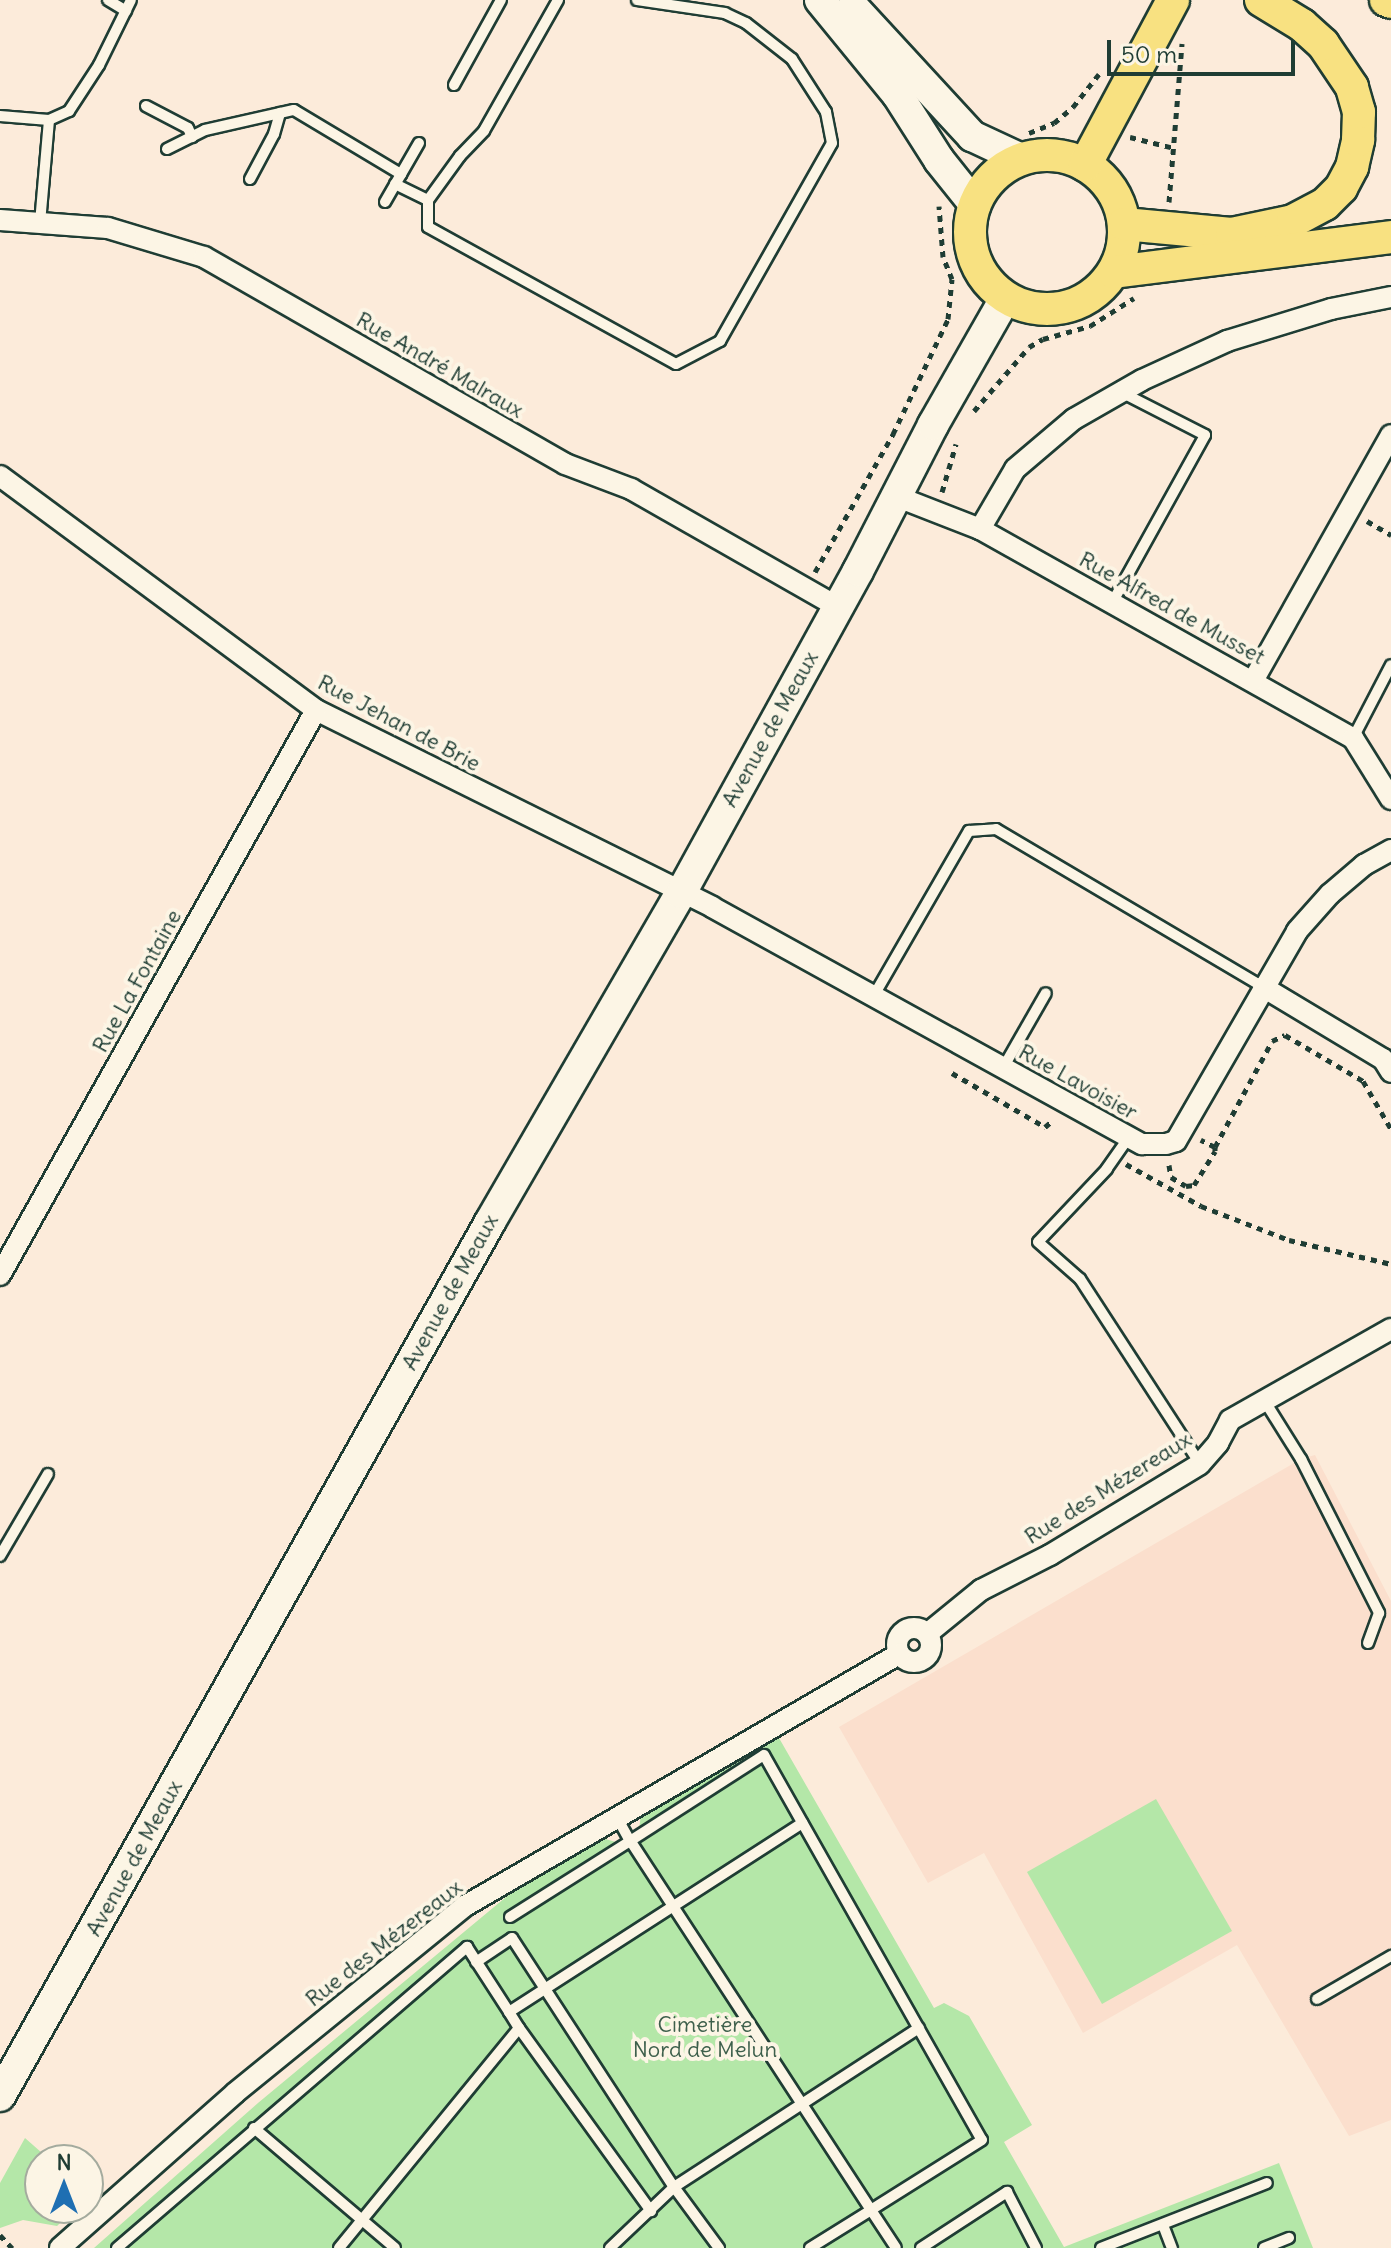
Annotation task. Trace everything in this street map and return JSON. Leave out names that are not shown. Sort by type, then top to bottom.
[{"type":"main road","points":[[820,0],[897,94],[939,160],[975,205]]},
{"type":"main road","points":[[847,0],[972,136],[1021,147],[1042,155],[1064,157],[1085,165],[1104,180],[1118,200],[1124,224],[1123,248],[1114,272],[1088,297],[1053,309],[1029,307],[1006,297],[986,280],[974,257],[970,231],[975,205],[993,177],[1021,147]]},
{"type":"main road","points":[[1085,165],[1173,0]]},
{"type":"main road","points":[[1124,224],[1232,234],[1293,221],[1325,204],[1341,188],[1352,167],[1358,140],[1359,112],[1352,87],[1323,44],[1302,25],[1261,0]]},
{"type":"main road","points":[[1114,272],[1391,237]]},
{"type":"main road","name":"Avenue de Meaux","points":[[0,2096],[474,1249],[681,893],[838,607],[933,425],[1006,297]]},
{"type":"street","name":"Rue André Malraux","points":[[0,220],[108,228],[204,257],[565,464],[631,489],[838,607]]},
{"type":"street","points":[[980,529],[1015,469],[1074,419],[1121,392],[1227,341],[1331,309],[1391,297]]},
{"type":"street","points":[[1253,681],[1391,435]]},
{"type":"street","name":"Rue Jehan de Brie","points":[[0,476],[316,710],[681,893]]},
{"type":"street","name":"Rue Alfred de Musset","points":[[899,493],[980,529],[1353,738],[1391,799]]},
{"type":"street","name":"Rue La Fontaine","points":[[0,1275],[316,710]]},
{"type":"street","points":[[1183,1132],[1297,931],[1330,894],[1364,865],[1391,850]]},
{"type":"street","name":"Rue Lavoisier","points":[[681,893],[1142,1144],[1166,1144],[1176,1141],[1183,1132]]},
{"type":"street","points":[[1263,987],[1383,1059],[1391,1072]]},
{"type":"street","name":"Rue des Mézereaux","points":[[60,2248],[235,2093],[465,1906],[899,1654],[898,1640],[904,1631],[916,1628],[927,1634],[981,1590],[1050,1555],[1200,1464],[1218,1443],[1230,1420],[1391,1329]]},
{"type":"lane","points":[[0,116],[49,120],[69,111],[99,65],[128,5],[108,0]]},
{"type":"lane","points":[[454,85],[501,0]]},
{"type":"lane","points":[[558,0],[484,131],[460,156],[428,200],[428,227],[676,364],[720,341],[832,143],[826,112],[792,59],[746,23],[725,13],[637,0]]},
{"type":"lane","points":[[146,106],[188,128],[192,137]]},
{"type":"lane","points":[[167,149],[205,130],[294,110],[428,200]]},
{"type":"lane","points":[[250,179],[274,134],[280,113]]},
{"type":"lane","points":[[40,223],[49,120]]},
{"type":"lane","points":[[385,202],[419,143]]},
{"type":"lane","points":[[1112,603],[1205,435],[1121,392]]},
{"type":"lane","points":[[1353,738],[1391,665]]},
{"type":"lane","points":[[873,997],[969,831],[996,829],[1263,987]]},
{"type":"lane","points":[[1003,1068],[1046,993]]},
{"type":"lane","points":[[1129,1137],[1115,1158],[1038,1242],[1080,1279],[1200,1464]]},
{"type":"lane","points":[[1263,1399],[1301,1459],[1379,1613],[1368,1643]]},
{"type":"lane","points":[[0,1556],[48,1474]]},
{"type":"lane","points":[[510,1917],[764,1755],[982,2140],[810,2248]]},
{"type":"lane","points":[[616,1816],[896,2248]]},
{"type":"lane","points":[[509,2012],[802,1823]]},
{"type":"lane","points":[[476,1962],[512,1938],[674,2187],[719,2248]]},
{"type":"lane","points":[[117,2248],[467,1947],[519,2028],[651,2211]]},
{"type":"lane","points":[[1317,1999],[1391,1956]]},
{"type":"lane","points":[[339,2248],[519,2028]]},
{"type":"lane","points":[[610,2248],[674,2187],[919,2028]]},
{"type":"lane","points":[[254,2128],[395,2248]]},
{"type":"lane","points":[[1101,2248],[1267,2183]]},
{"type":"lane","points":[[921,2248],[1007,2192],[1036,2248]]},
{"type":"lane","points":[[1163,2225],[1172,2248]]},
{"type":"lane","points":[[1264,2248],[1289,2238]]},
{"type":"path","points":[[1169,208],[1182,45],[1188,32]]},
{"type":"path","points":[[1021,147],[1073,107],[1108,63]]},
{"type":"path","points":[[1118,135],[1174,148]]},
{"type":"path","points":[[807,587],[893,434],[948,319],[952,279],[943,257],[940,208],[934,196]]},
{"type":"path","points":[[968,420],[1029,347],[1043,339],[1090,326],[1142,293]]},
{"type":"path","points":[[932,510],[945,485],[956,441]]},
{"type":"path","points":[[1170,1188],[1173,1178],[1186,1186],[1194,1185],[1272,1041],[1285,1035],[1363,1081],[1391,1129]]},
{"type":"path","points":[[952,1073],[1045,1127],[1054,1120],[1067,1127]]},
{"type":"path","points":[[1183,1132],[1215,1147]]},
{"type":"path","points":[[1115,1158],[1201,1206],[1289,1240],[1391,1264]]},
{"type":"path","points":[[0,2235],[12,2248]]},
{"type":"shaded area","points":[[1315,1455],[1391,1601],[1391,2120],[1349,2136],[1237,1945],[1083,2033],[984,1853],[928,1883],[839,1727],[1301,1459]]},
{"type":"green space","name":"Cimetière Nord de Melun","points":[[779,1738],[934,2008],[944,2003],[969,2016],[1032,2125],[1004,2142],[1064,2247],[1279,2163],[1313,2248],[94,2248],[258,2103],[518,1887],[602,1838],[619,1843],[639,1830],[641,1814]]},
{"type":"green space","points":[[1156,1799],[1232,1931],[1102,2004],[1027,1872]]},
{"type":"green space","points":[[25,2138],[32,2144],[24,2144],[24,2220],[0,2228],[0,2183]]}]
